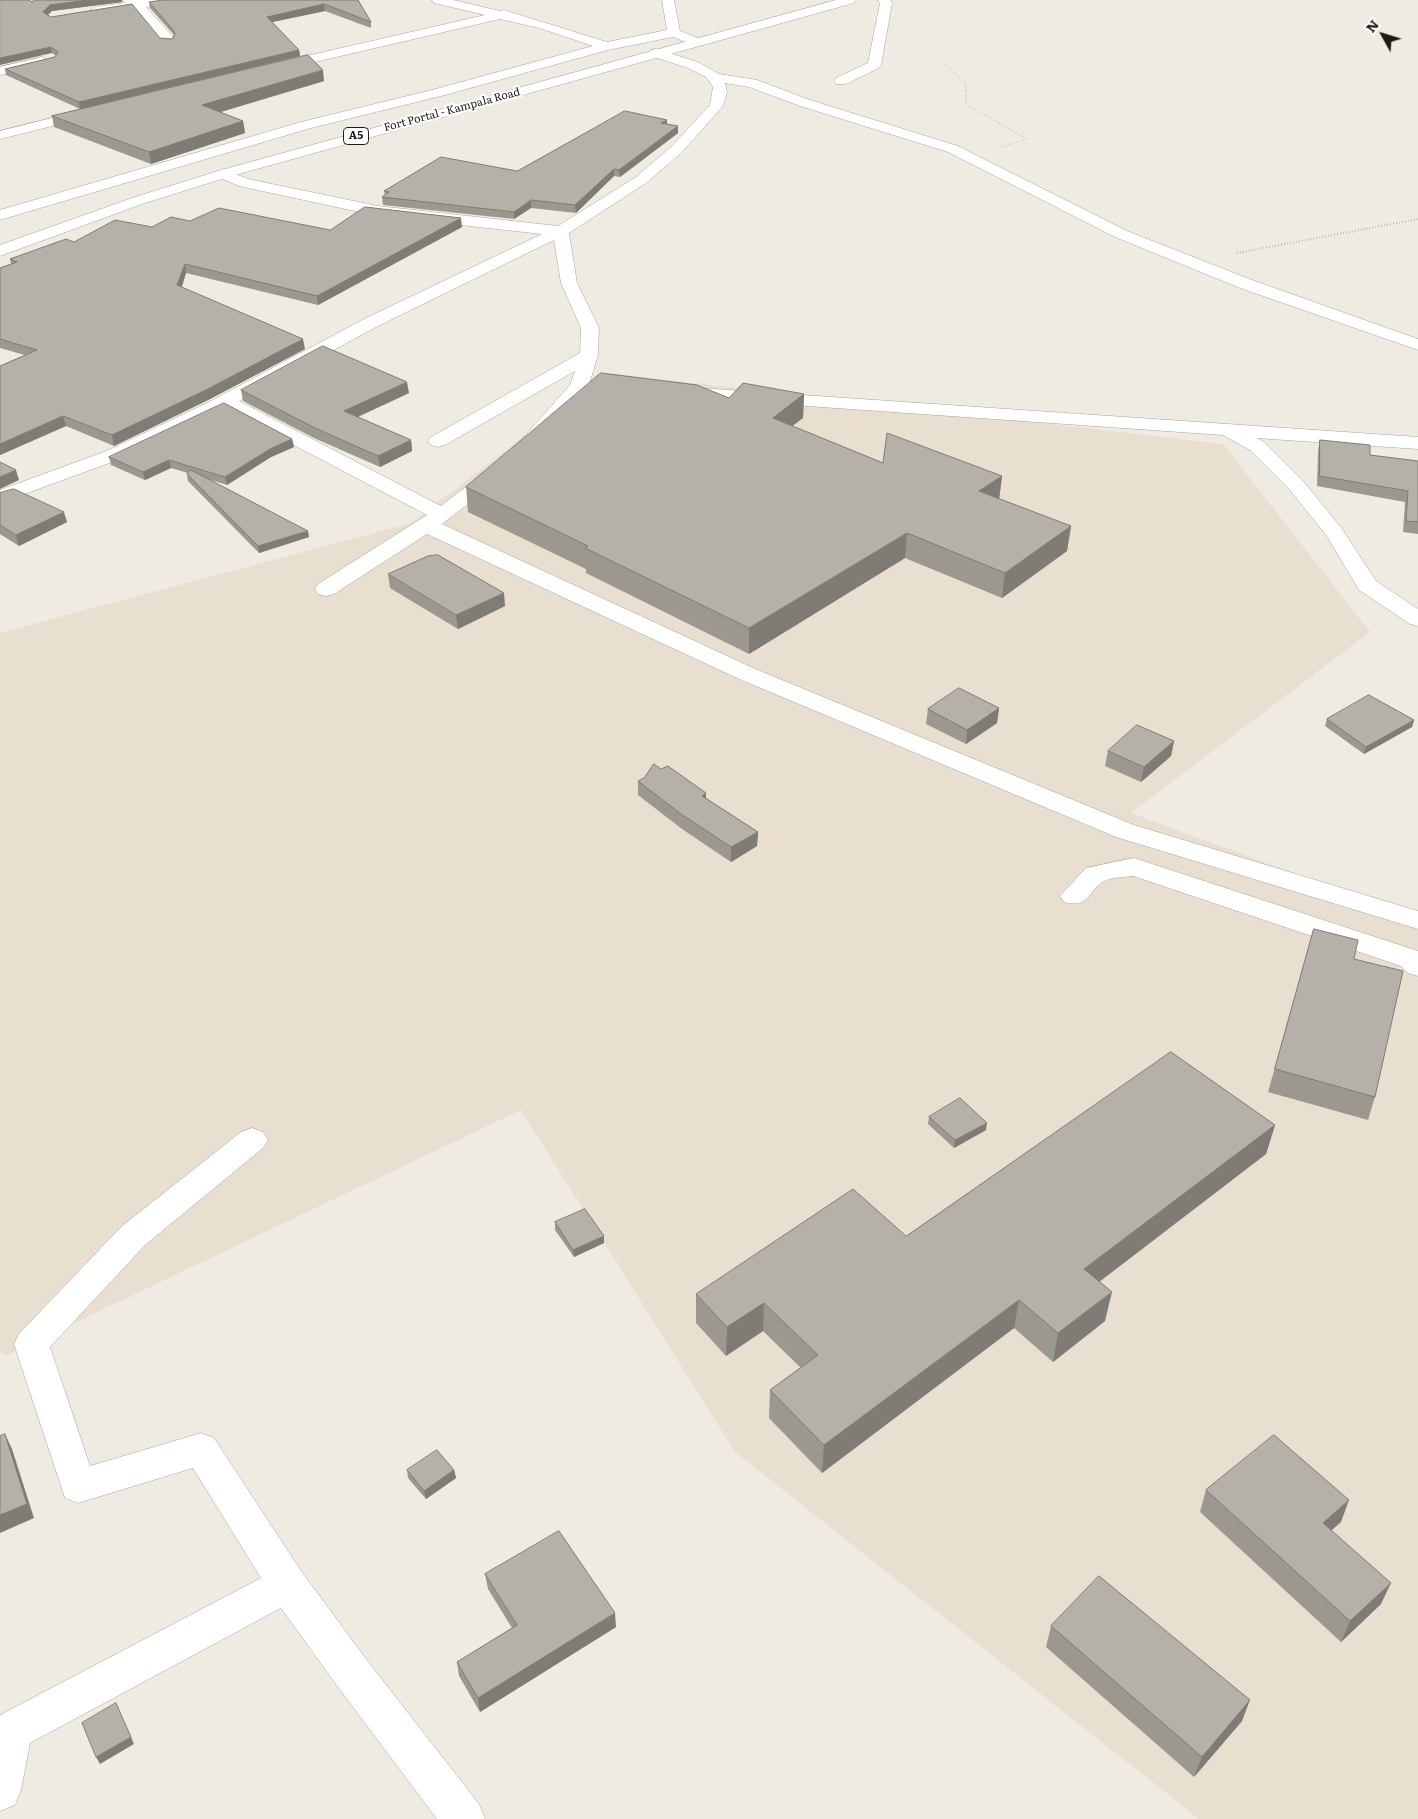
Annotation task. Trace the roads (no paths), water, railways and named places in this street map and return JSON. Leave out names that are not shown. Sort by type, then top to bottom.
[{"type":"street","points":[[80,13],[133,2],[167,0]]},
{"type":"street","points":[[438,0],[504,14],[606,46]]},
{"type":"street","points":[[668,0],[674,33]]},
{"type":"street","name":"Fort Portal - Kampala Road","points":[[0,251],[140,200],[223,174],[850,0]]},
{"type":"street","points":[[841,80],[874,65],[886,3],[884,0]]},
{"type":"street","points":[[133,2],[168,40]]},
{"type":"street","points":[[262,70],[504,14]]},
{"type":"street","points":[[0,215],[306,125],[436,93],[606,46],[674,33],[696,42]]},
{"type":"street","points":[[656,53],[700,67],[716,78],[752,82],[805,103],[953,149],[1121,234],[1246,284],[1418,345]]},
{"type":"street","points":[[0,71],[51,59]]},
{"type":"street","points":[[0,497],[116,454],[225,401],[372,322],[561,231],[641,180],[677,150],[716,106],[720,87],[716,78]]},
{"type":"street","points":[[0,135],[102,109]]},
{"type":"street","points":[[223,174],[244,183],[378,211],[561,231]]},
{"type":"street","points":[[522,450],[579,386],[589,355],[590,328],[569,283],[561,231]]},
{"type":"street","points":[[438,441],[589,355]]},
{"type":"street","points":[[579,386],[639,390]]},
{"type":"street","points":[[669,392],[1418,442]]},
{"type":"street","points":[[225,401],[434,520],[745,674],[1125,831],[1418,920]]},
{"type":"street","points":[[1227,430],[1257,446],[1296,485],[1335,533],[1356,563],[1367,585],[1418,619]]},
{"type":"street","points":[[326,589],[434,520],[508,463]]},
{"type":"street","points":[[1074,896],[1096,874],[1134,867],[1411,959],[1418,966]]},
{"type":"street","points":[[252,1140],[134,1236],[31,1344],[78,1486],[201,1449],[288,1584],[355,1677],[464,1819]]},
{"type":"street","points":[[0,1790],[6,1734],[288,1584]]}]
